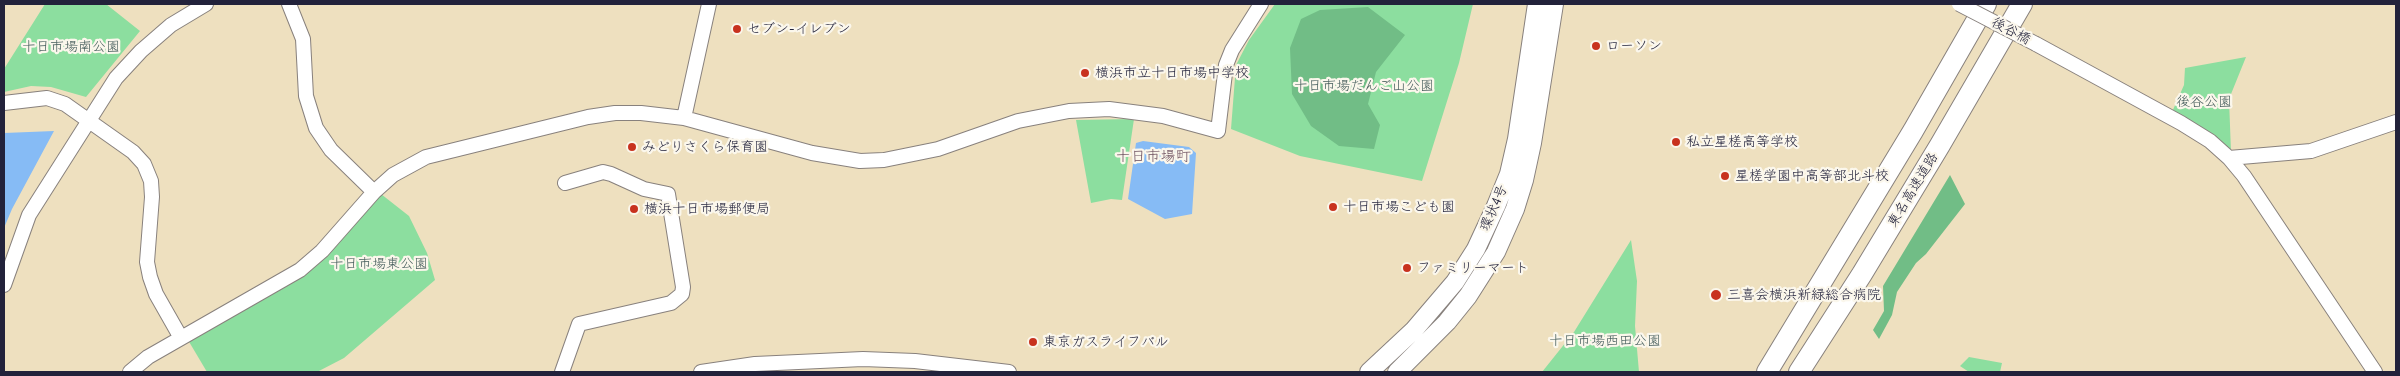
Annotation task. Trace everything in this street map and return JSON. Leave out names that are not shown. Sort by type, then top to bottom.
[{"type":"highway","points":[[1767,372],[1913,131],[1986,4]]},
{"type":"highway","name":"東名高速道路","points":[[1799,372],[1916,186],[2022,4]]},
{"type":"main road","name":"環状4号","points":[[1369,372],[1414,330],[1455,282],[1476,249],[1496,206],[1509,174],[1517,140],[1537,4]]},
{"type":"main road","name":"環状4号","points":[[1396,372],[1448,322],[1468,296],[1496,252],[1515,208],[1524,180],[1532,143],[1554,4]]},
{"type":"street","points":[[4,285],[29,215],[116,78],[141,51],[171,25],[206,4]]},
{"type":"street","points":[[289,4],[303,39],[306,96],[316,128],[331,150],[374,192]]},
{"type":"street","points":[[684,118],[709,4]]},
{"type":"street","points":[[130,372],[148,357],[300,270],[322,251],[374,192],[393,175],[426,157],[588,117],[641,113],[684,118],[812,153],[860,161],[884,160],[938,149],[1018,121],[1069,111],[1109,109],[1163,116],[1218,131],[1226,65],[1232,50],[1262,4]]},
{"type":"street","name":"後谷橋","points":[[1959,4],[2181,123],[2210,141],[2229,158],[2244,176],[2375,372]]},
{"type":"street","points":[[4,103],[47,98],[65,104],[133,152],[147,173],[152,197],[147,262],[156,294],[181,338]]},
{"type":"street","points":[[2229,158],[2311,151],[2396,122]]},
{"type":"street","points":[[562,372],[579,324],[671,303],[682,294],[683,287],[668,194],[644,189],[603,172],[564,183]]},
{"type":"street","points":[[701,372],[755,364],[863,359],[915,361],[1009,372]]},
{"type":"green space","name":"十日市場南公園","points":[[45,4],[106,4],[140,31],[86,97],[51,87],[31,86],[4,92],[4,69]]},
{"type":"green space","name":"十日市場だんご山公園","points":[[1275,4],[1473,4],[1459,63],[1422,181],[1300,156],[1231,129],[1236,65],[1249,40]]},
{"type":"green space","points":[[1368,7],[1405,35],[1376,72],[1368,104],[1380,125],[1374,149],[1339,146],[1311,126],[1292,94],[1290,48],[1301,19],[1320,10]]},
{"type":"green space","name":"後谷公園","points":[[2246,57],[2229,99],[2231,152],[2172,112],[2184,85],[2185,68]]},
{"type":"green space","points":[[1134,119],[1122,200],[1111,199],[1091,203],[1076,120]]},
{"type":"green space","points":[[1950,175],[1965,204],[1926,254],[1916,263],[1897,292],[1892,315],[1879,339],[1873,330],[1884,311],[1883,286]]},
{"type":"green space","name":"十日市場東公園","points":[[381,194],[409,216],[427,253],[435,280],[344,358],[317,372],[207,372],[188,340],[293,281]]},
{"type":"green space","name":"十日市場西田公園","points":[[1631,240],[1637,281],[1635,326],[1639,372],[1542,372],[1574,332]]},
{"type":"green space","points":[[1969,357],[2002,363],[2000,372],[1969,372],[1960,366]]},
{"type":"water","points":[[54,131],[12,209],[4,228],[4,133]]},
{"type":"water","points":[[1143,141],[1189,147],[1196,153],[1192,214],[1165,219],[1128,199],[1136,143]]},
{"type":"place","name":"セブン-イレブン","points":[[737,29]]},
{"type":"place","name":"ローソン","points":[[1596,46]]},
{"type":"place","name":"横浜市立十日市場中学校","points":[[1085,73]]},
{"type":"place","name":"私立星槎高等学校","points":[[1676,142]]},
{"type":"place","name":"みどりさくら保育園","points":[[632,147]]},
{"type":"place","name":"星槎学園中高等部北斗校","points":[[1725,176]]},
{"type":"place","name":"十日市場こども園","points":[[1333,207]]},
{"type":"place","name":"横浜十日市場郵便局","points":[[634,209]]},
{"type":"place","name":"ファミリーマート","points":[[1407,268]]},
{"type":"place","name":"三喜会横浜新緑総合病院","points":[[1716,295]]},
{"type":"place","name":"東京ガスライフバル","points":[[1033,342]]},
{"type":"district","name":"十日市場町","points":[[1153,157]]}]
